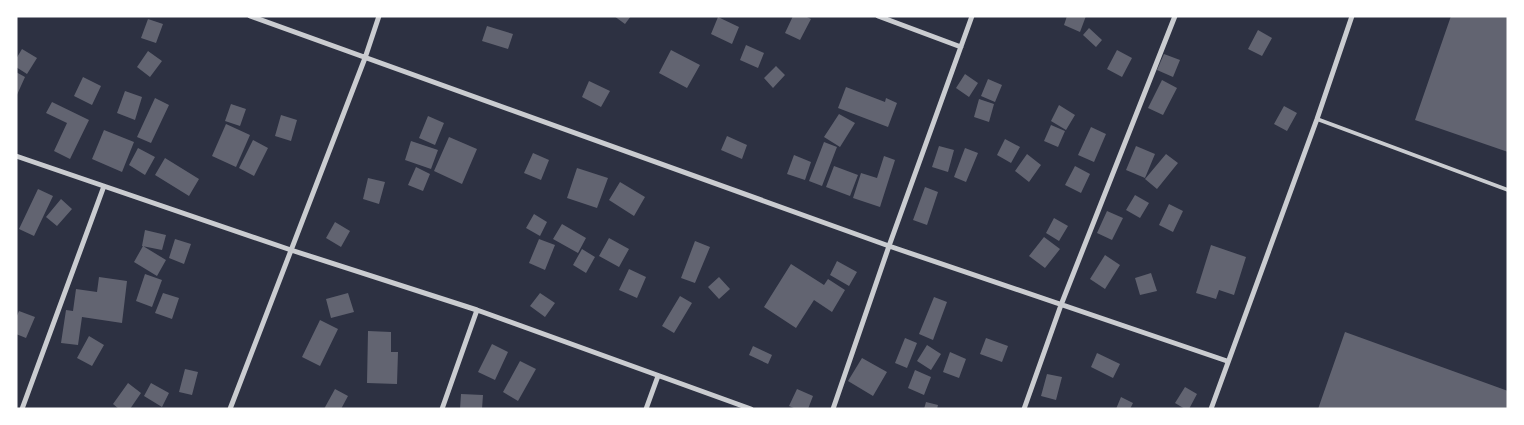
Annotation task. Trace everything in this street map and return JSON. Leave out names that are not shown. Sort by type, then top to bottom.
[{"type":"street","points":[[250,16],[889,246],[1227,361]]},
{"type":"street","points":[[230,409],[365,58],[379,16]]},
{"type":"street","points":[[878,16],[961,47]]},
{"type":"street","points":[[966,16],[968,28]]},
{"type":"street","points":[[833,409],[889,246],[972,16]]},
{"type":"street","points":[[1024,409],[1061,305],[1174,16]]},
{"type":"street","points":[[1211,409],[1317,119],[1352,16]]},
{"type":"street","points":[[16,156],[291,250],[477,310],[751,409]]},
{"type":"street","points":[[22,409],[104,186]]},
{"type":"street","points":[[442,409],[477,310]]},
{"type":"street","points":[[646,409],[658,376]]},
{"type":"lane","points":[[1317,119],[1508,190]]},
{"type":"building","points":[[614,16],[631,16],[625,24]]},
{"type":"building","points":[[793,16],[805,16],[811,19],[800,40],[785,33]]},
{"type":"building","points":[[1067,16],[1086,16],[1080,32],[1064,25]]},
{"type":"building","points":[[1451,16],[1508,16],[1508,152],[1415,120]]},
{"type":"building","points":[[718,17],[739,27],[732,44],[711,34]]},
{"type":"building","points":[[148,19],[163,24],[156,43],[141,38]]},
{"type":"building","points":[[487,26],[513,34],[508,49],[482,41]]},
{"type":"building","points":[[1089,28],[1102,40],[1096,47],[1083,35]]},
{"type":"building","points":[[1258,30],[1272,38],[1262,56],[1248,49]]},
{"type":"building","points":[[746,45],[764,53],[758,68],[740,60]]},
{"type":"building","points":[[22,49],[37,58],[27,74],[16,67],[16,59]]},
{"type":"building","points":[[671,50],[700,65],[687,88],[659,73]]},
{"type":"building","points":[[1117,50],[1132,58],[1122,77],[1107,69]]},
{"type":"building","points":[[148,51],[162,61],[150,77],[137,67]]},
{"type":"building","points":[[1164,54],[1180,60],[1173,77],[1157,70]]},
{"type":"building","points":[[776,66],[785,75],[773,88],[764,78]]},
{"type":"building","points":[[16,72],[25,77],[16,97]]},
{"type":"building","points":[[965,74],[978,83],[969,97],[956,88]]},
{"type":"building","points":[[83,77],[101,86],[92,105],[74,96]]},
{"type":"building","points":[[988,79],[1002,85],[995,102],[981,96]]},
{"type":"building","points":[[1162,80],[1177,88],[1163,115],[1148,108]]},
{"type":"building","points":[[589,81],[610,91],[601,107],[582,97]]},
{"type":"building","points":[[846,87],[885,102],[886,98],[897,103],[888,127],[838,108]]},
{"type":"building","points":[[125,91],[142,97],[135,120],[117,113]]},
{"type":"building","points":[[155,98],[169,105],[151,143],[137,137]]},
{"type":"building","points":[[979,99],[994,104],[989,122],[974,117]]},
{"type":"building","points":[[52,102],[89,120],[70,159],[54,151],[67,123],[46,113]]},
{"type":"building","points":[[231,104],[246,109],[240,126],[225,121]]},
{"type":"building","points":[[1059,105],[1075,115],[1066,130],[1051,121]]},
{"type":"building","points":[[1284,106],[1297,113],[1287,131],[1274,124]]},
{"type":"building","points":[[839,114],[855,123],[840,147],[824,137]]},
{"type":"building","points":[[281,115],[297,120],[291,141],[275,136]]},
{"type":"building","points":[[428,116],[444,123],[435,145],[419,138]]},
{"type":"building","points":[[226,124],[250,135],[236,167],[212,156]]},
{"type":"building","points":[[1051,125],[1065,131],[1058,147],[1044,141]]},
{"type":"building","points":[[1091,127],[1106,134],[1094,162],[1078,155]]},
{"type":"building","points":[[104,130],[134,142],[122,172],[92,159]]},
{"type":"building","points":[[727,136],[747,145],[742,159],[721,150]]},
{"type":"building","points":[[449,137],[477,149],[462,184],[434,171]]},
{"type":"building","points":[[1005,139],[1020,147],[1011,163],[997,155]]},
{"type":"building","points":[[253,140],[268,148],[254,176],[239,168]]},
{"type":"building","points":[[411,141],[438,150],[431,169],[405,160]]},
{"type":"building","points":[[824,142],[837,147],[822,186],[809,181]]},
{"type":"building","points":[[939,146],[954,150],[948,172],[932,167]]},
{"type":"building","points":[[1136,146],[1155,154],[1145,178],[1126,170]]},
{"type":"building","points":[[138,148],[155,157],[145,175],[129,165]]},
{"type":"building","points":[[965,148],[978,153],[966,182],[954,177]]},
{"type":"building","points":[[533,153],[549,160],[541,180],[524,173]]},
{"type":"building","points":[[1027,154],[1041,165],[1029,182],[1015,171]]},
{"type":"building","points":[[1166,154],[1178,163],[1157,189],[1145,179]]},
{"type":"building","points":[[794,155],[811,162],[805,180],[787,174]]},
{"type":"building","points":[[884,156],[895,160],[880,207],[853,198],[861,173],[877,178]]},
{"type":"building","points":[[165,158],[199,179],[189,196],[155,175]]},
{"type":"building","points":[[834,166],[858,175],[850,196],[826,187]]},
{"type":"building","points":[[1075,166],[1090,174],[1081,193],[1065,185]]},
{"type":"building","points":[[416,167],[430,174],[423,191],[408,185]]},
{"type":"building","points":[[577,168],[608,178],[597,208],[567,198]]},
{"type":"building","points":[[368,178],[385,182],[379,204],[363,199]]},
{"type":"building","points":[[620,182],[645,197],[634,216],[609,200]]},
{"type":"building","points":[[925,187],[938,192],[927,225],[913,220]]},
{"type":"building","points":[[38,189],[53,196],[34,236],[19,229]]},
{"type":"building","points":[[1135,195],[1149,203],[1140,218],[1126,210]]},
{"type":"building","points":[[61,199],[72,209],[57,226],[46,217]]},
{"type":"building","points":[[1169,204],[1183,211],[1173,232],[1159,225]]},
{"type":"building","points":[[1107,211],[1123,218],[1112,240],[1097,233]]},
{"type":"building","points":[[534,214],[547,222],[540,236],[526,228]]},
{"type":"building","points":[[1054,218],[1068,226],[1059,241],[1046,233]]},
{"type":"building","points":[[335,222],[350,231],[341,247],[326,238]]},
{"type":"building","points":[[562,224],[586,238],[578,253],[553,239]]},
{"type":"building","points":[[145,230],[166,235],[162,250],[142,246]]},
{"type":"building","points":[[1044,237],[1060,249],[1045,268],[1029,256]]},
{"type":"building","points":[[609,238],[629,249],[619,267],[599,256]]},
{"type":"building","points":[[175,239],[191,244],[184,264],[169,258]]},
{"type":"building","points":[[539,239],[555,245],[545,270],[529,263]]},
{"type":"building","points":[[695,241],[710,247],[695,283],[681,278]]},
{"type":"building","points":[[1211,245],[1246,257],[1234,295],[1219,290],[1216,299],[1196,293]]},
{"type":"building","points":[[143,246],[166,260],[157,276],[134,262]]},
{"type":"building","points":[[582,249],[595,257],[586,273],[573,265]]},
{"type":"building","points":[[1105,255],[1120,265],[1105,289],[1090,279]]},
{"type":"building","points":[[837,261],[857,272],[849,286],[830,275]]},
{"type":"building","points":[[791,264],[824,285],[828,279],[845,290],[832,312],[814,300],[796,328],[764,307]]},
{"type":"building","points":[[629,269],[646,277],[637,298],[619,290]]},
{"type":"building","points":[[1151,273],[1157,291],[1140,295],[1135,278]]},
{"type":"building","points":[[145,274],[162,280],[152,307],[136,301]]},
{"type":"building","points":[[99,277],[127,281],[122,323],[82,317],[78,345],[61,343],[66,310],[73,311],[76,289],[97,292]]},
{"type":"building","points":[[719,277],[730,289],[719,299],[708,287]]},
{"type":"building","points":[[163,293],[179,298],[172,319],[155,313]]},
{"type":"building","points":[[348,293],[354,312],[331,318],[326,299]]},
{"type":"building","points":[[540,293],[555,303],[545,317],[530,306]]},
{"type":"building","points":[[680,296],[692,303],[674,333],[662,326]]},
{"type":"building","points":[[934,297],[947,302],[933,340],[919,334]]},
{"type":"building","points":[[19,311],[35,317],[26,338],[16,334],[16,318]]},
{"type":"building","points":[[320,320],[338,329],[320,366],[302,357]]},
{"type":"building","points":[[368,331],[391,332],[391,352],[398,352],[397,384],[367,383]]},
{"type":"building","points":[[1345,332],[1508,391],[1508,409],[1318,409]]},
{"type":"building","points":[[89,336],[104,345],[92,366],[77,358]]},
{"type":"building","points":[[905,338],[917,343],[907,368],[895,363]]},
{"type":"building","points":[[986,338],[1008,346],[1002,362],[980,354]]},
{"type":"building","points":[[492,344],[508,352],[495,380],[478,372]]},
{"type":"building","points":[[927,345],[941,354],[931,370],[917,361]]},
{"type":"building","points":[[753,346],[772,355],[768,364],[749,355]]},
{"type":"building","points":[[950,352],[966,359],[959,378],[943,372]]},
{"type":"building","points":[[1097,353],[1120,364],[1113,378],[1091,367]]},
{"type":"building","points":[[862,358],[887,372],[873,396],[848,381]]},
{"type":"building","points":[[520,361],[536,369],[518,401],[503,392]]},
{"type":"building","points":[[185,369],[198,372],[192,395],[179,392]]},
{"type":"building","points":[[915,370],[931,377],[924,395],[908,388]]},
{"type":"building","points":[[1047,374],[1062,377],[1056,400],[1041,396]]},
{"type":"building","points":[[128,383],[141,393],[130,409],[119,409],[113,404]]},
{"type":"building","points":[[151,383],[169,393],[162,407],[144,396]]},
{"type":"building","points":[[1185,387],[1197,394],[1189,409],[1185,409],[1175,403]]},
{"type":"building","points":[[335,389],[348,396],[341,409],[324,409]]},
{"type":"building","points":[[797,389],[813,396],[808,409],[796,409],[789,406]]},
{"type":"building","points":[[461,394],[483,395],[482,409],[460,409]]},
{"type":"building","points":[[1121,397],[1133,403],[1130,409],[1116,409]]},
{"type":"building","points":[[926,402],[938,405],[937,409],[924,409]]}]
